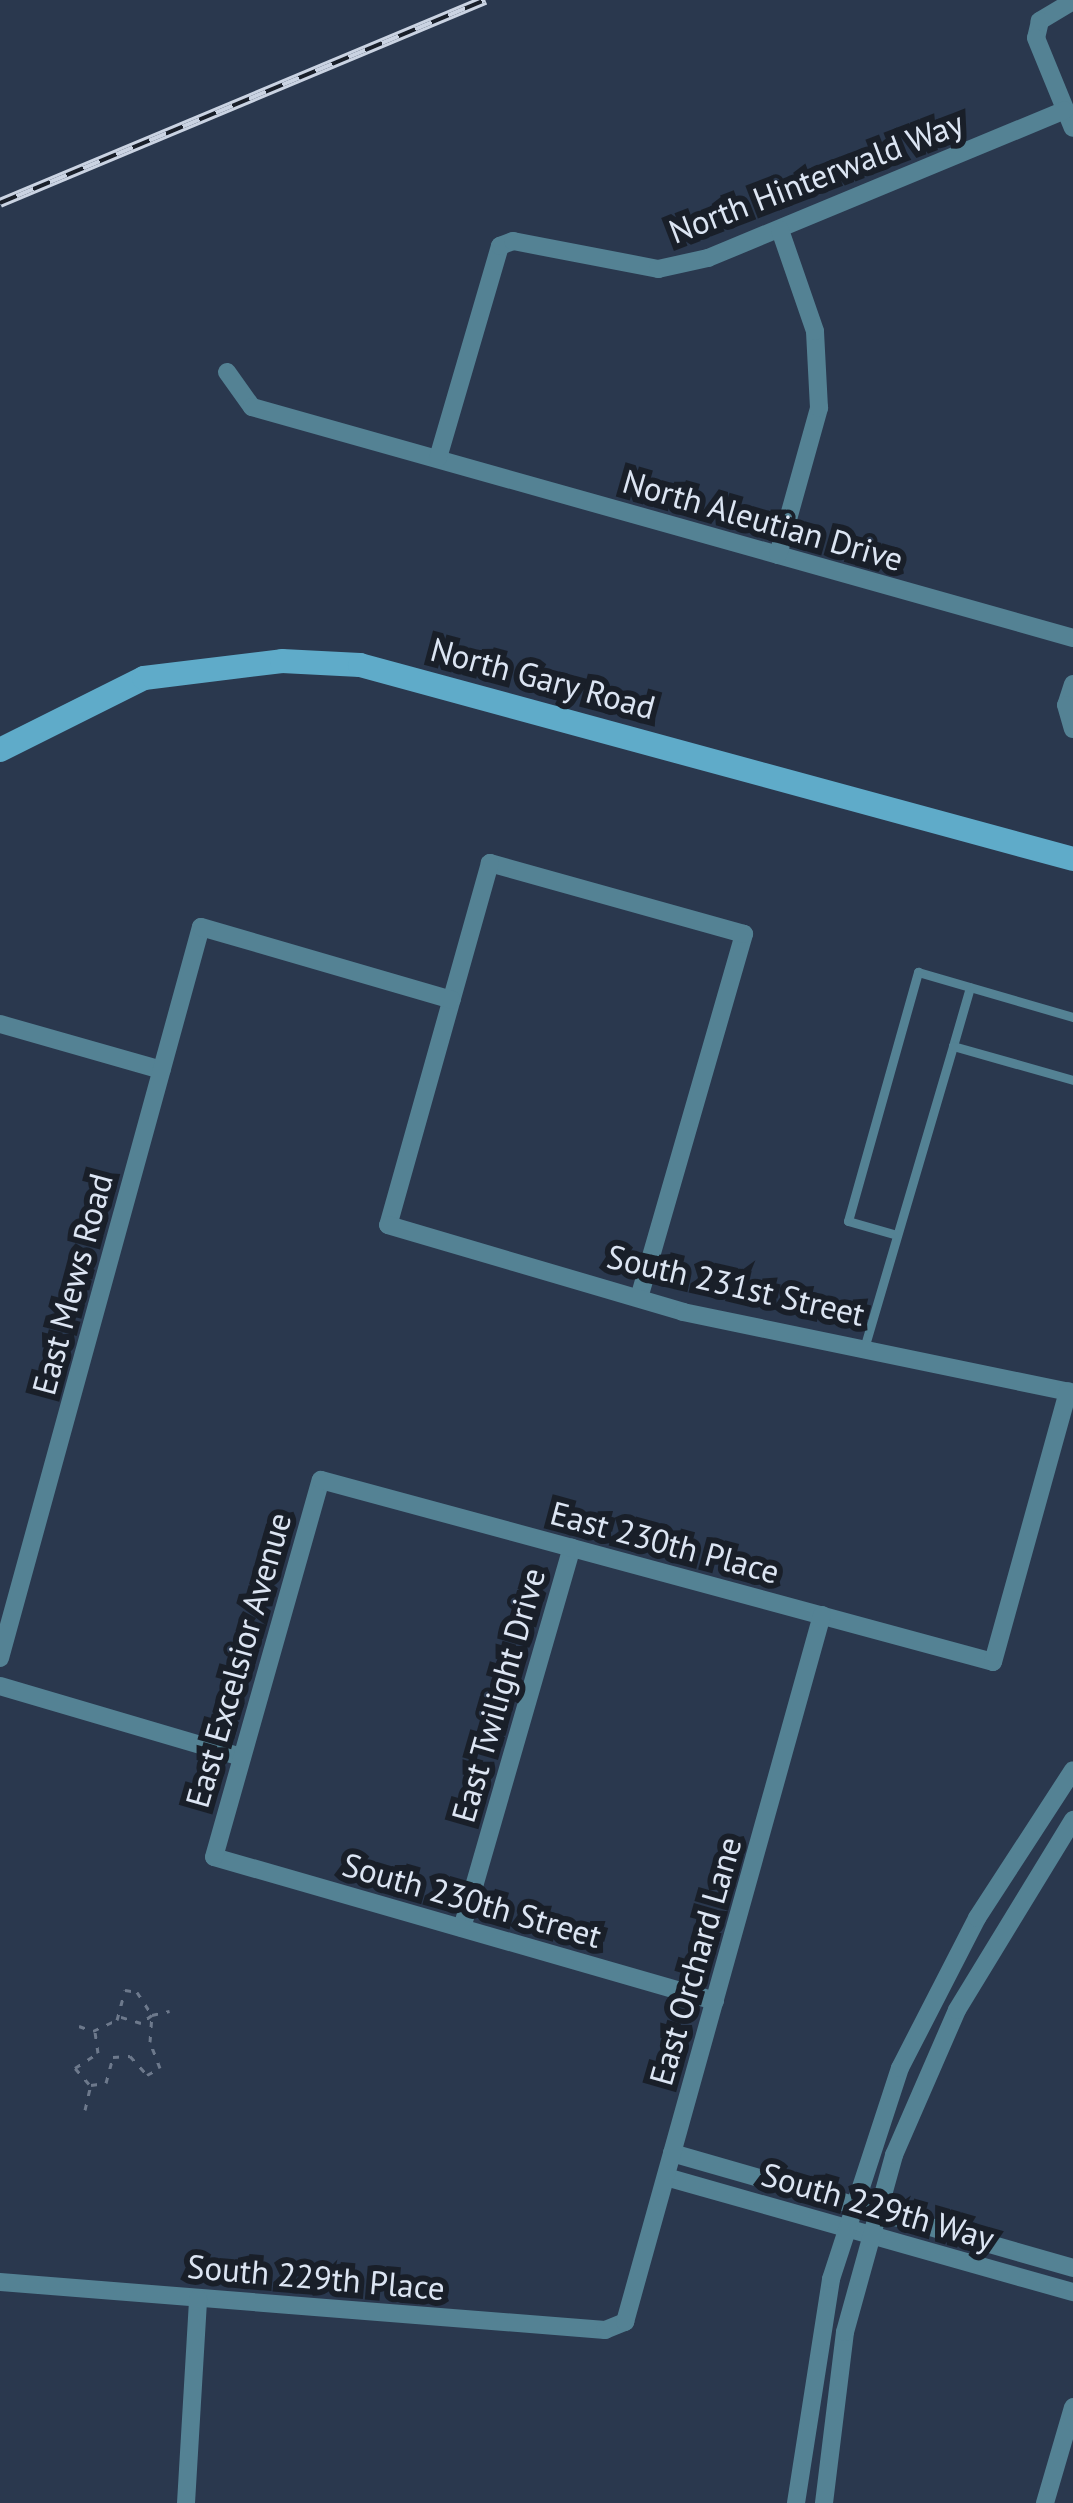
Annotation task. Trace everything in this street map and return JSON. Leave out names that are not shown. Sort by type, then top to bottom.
[{"type":"main road","name":"North Gary Road","points":[[0,750],[144,678],[282,661],[360,665],[1073,859]]},
{"type":"street","points":[[1069,119],[1036,38],[1040,21],[1073,1]]},
{"type":"street","name":"North Hinterwald Way","points":[[438,458],[489,266],[500,246],[513,241],[658,269],[780,230],[1069,119]]},
{"type":"street","points":[[778,555],[819,408],[815,331],[780,230]]},
{"type":"street","name":"North Aleutian Drive","points":[[227,372],[252,407],[1073,638]]},
{"type":"street","points":[[1070,727],[1073,684]]},
{"type":"street","points":[[452,1000],[490,863],[744,934],[639,1298]]},
{"type":"street","name":"East Mews Road","points":[[0,1658],[201,927],[452,1000]]},
{"type":"street","name":"South 231st Street","points":[[452,1000],[388,1225],[639,1298],[1072,1386]]},
{"type":"street","points":[[0,1024],[162,1070]]},
{"type":"street","name":"East 230th Place","points":[[321,1480],[993,1662],[1072,1386]]},
{"type":"street","name":"East Excelsior Avenue","points":[[214,1857],[321,1480]]},
{"type":"street","name":"East Twilight Drive","points":[[462,1928],[572,1548]]},
{"type":"street","name":"East Orchard Lane","points":[[625,2323],[822,1616]]},
{"type":"street","points":[[0,1686],[242,1757]]},
{"type":"street","points":[[796,2503],[815,2345],[845,2229],[900,2068],[938,1990],[1073,1770]]},
{"type":"street","points":[[824,2503],[845,2332],[881,2216],[894,2155],[933,2056],[1073,1820]]},
{"type":"street","name":"South 230th Street","points":[[214,1857],[715,2001]]},
{"type":"street","name":"South 229th Way","points":[[672,2153],[1073,2268]]},
{"type":"street","name":"South 229th Way","points":[[666,2177],[1073,2292]]},
{"type":"street","name":"South 229th Place","points":[[0,2282],[605,2330],[625,2323]]},
{"type":"street","points":[[186,2503],[198,2298]]},
{"type":"street","points":[[1045,2503],[1072,2415]]},
{"type":"lane","points":[[897,1235],[848,1221],[918,972],[1073,1017]]},
{"type":"lane","points":[[865,1345],[970,987]]},
{"type":"lane","points":[[952,1046],[1073,1080]]},
{"type":"path","points":[[91,2085],[106,2083],[119,2054],[140,2073],[160,2068],[150,2042],[152,2015],[137,1992],[125,1990],[121,2017]]},
{"type":"path","points":[[79,2026],[94,2030],[121,2017],[141,2023],[170,2011]]},
{"type":"path","points":[[91,2085],[75,2068],[98,2053],[94,2030]]},
{"type":"path","points":[[85,2110],[91,2085]]},
{"type":"railway","points":[[0,203],[485,0]]}]
